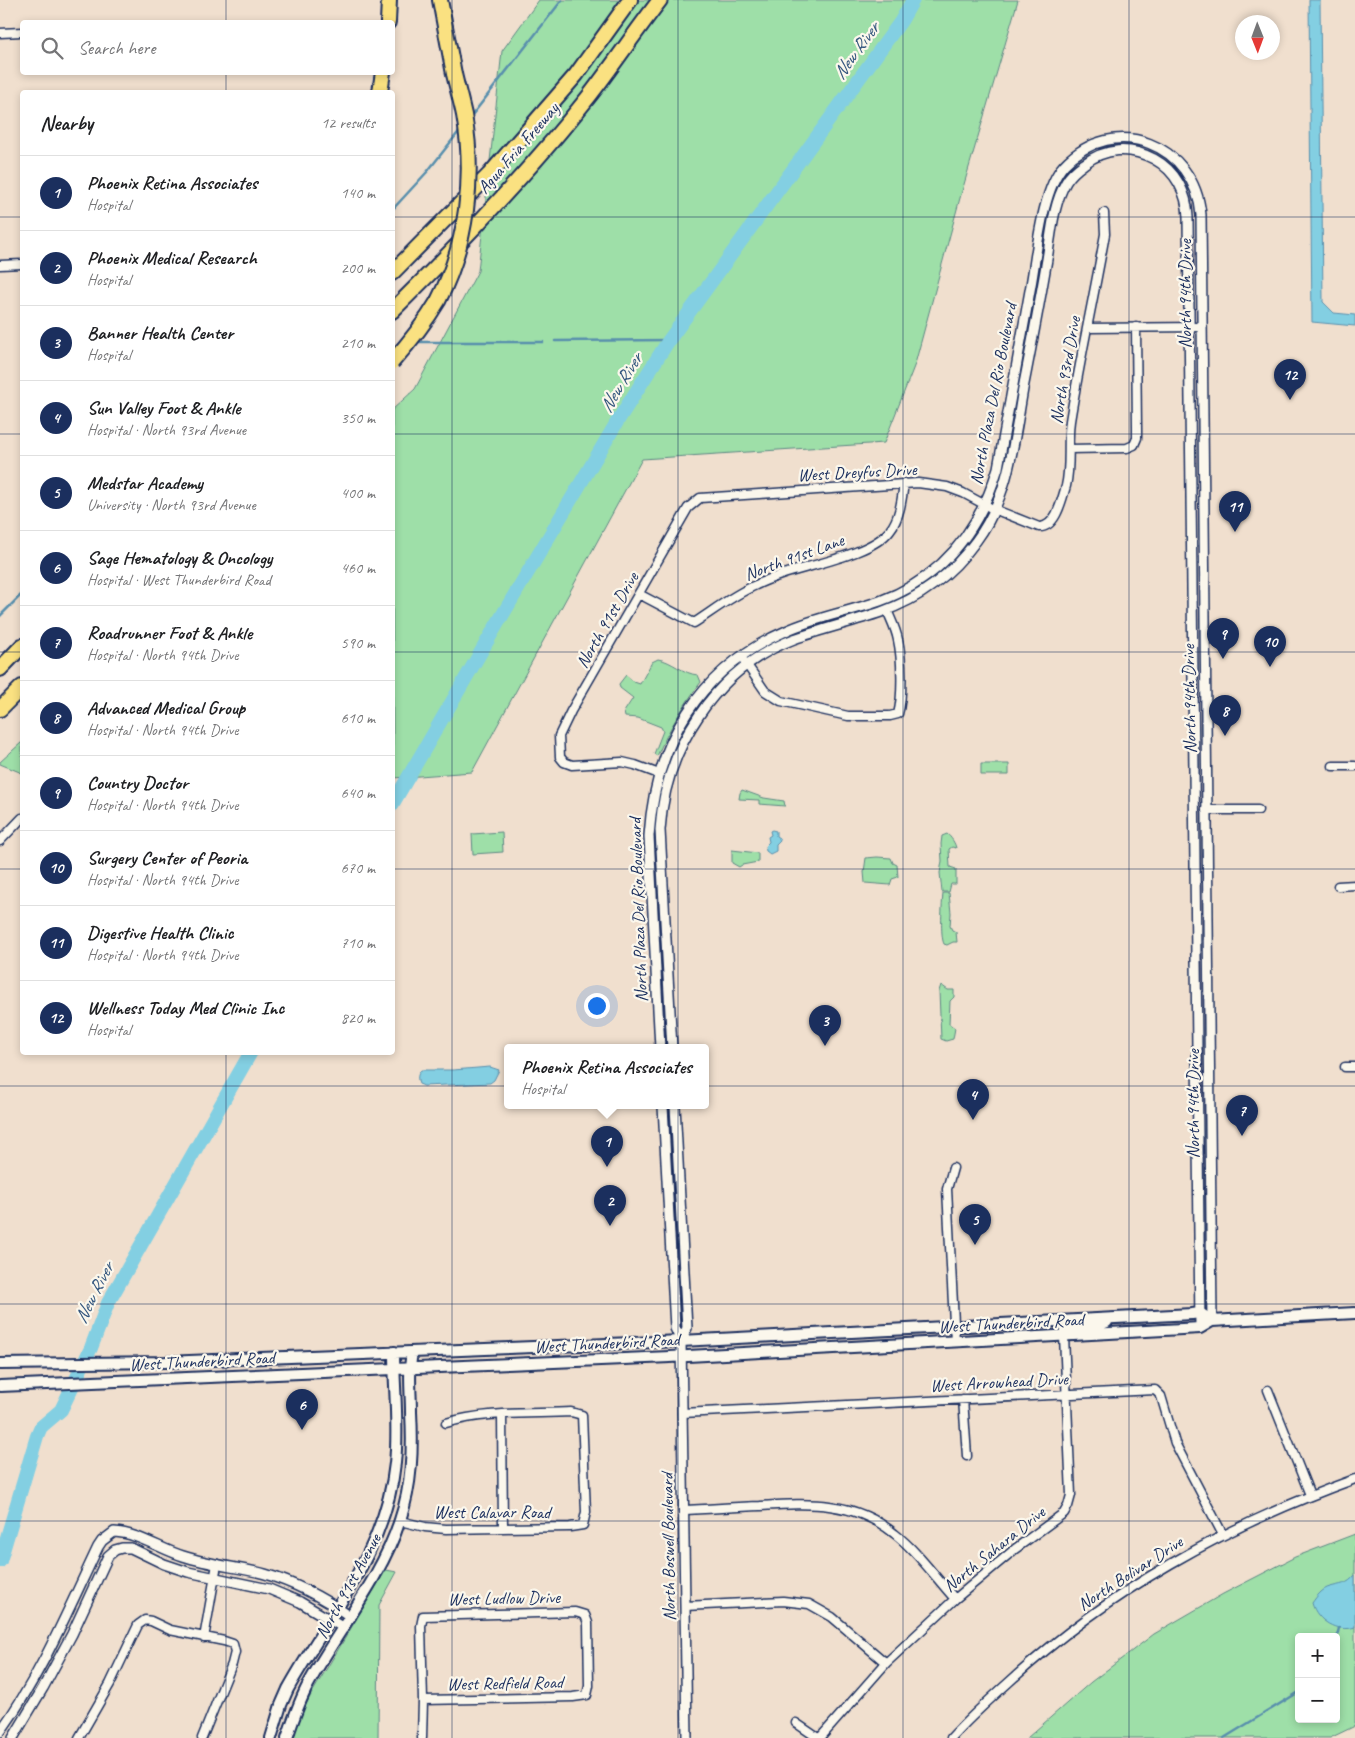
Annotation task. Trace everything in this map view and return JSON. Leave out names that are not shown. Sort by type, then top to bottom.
[{"type":"highway","points":[[388,20],[389,0]]},
{"type":"highway","points":[[395,359],[419,331],[438,300],[453,263],[466,204],[468,165],[464,115],[440,0]]},
{"type":"highway","name":"Agua Fria Freeway","points":[[395,270],[489,175],[576,75],[630,0]]},
{"type":"highway","name":"Agua Fria Freeway","points":[[395,308],[492,207],[556,135],[590,94],[660,0]]},
{"type":"highway","points":[[380,90],[383,75]]},
{"type":"highway","points":[[0,669],[20,648]]},
{"type":"highway","points":[[0,710],[20,688]]},
{"type":"highway","points":[[0,720],[20,700]]},
{"type":"main road","name":"West Thunderbird Road","points":[[0,1364],[144,1362],[681,1341],[1200,1313]]},
{"type":"main road","points":[[1200,1313],[1212,1321]]},
{"type":"main road","name":"West Thunderbird Road","points":[[0,1386],[954,1342],[1200,1328],[1212,1321],[1355,1313]]},
{"type":"main road","points":[[1064,1336],[1067,1330],[1099,1326],[1118,1318]]},
{"type":"main road","name":"North 91st Avenue","points":[[271,1738],[288,1689],[366,1562],[388,1504],[396,1445],[394,1352]]},
{"type":"main road","name":"North 91st Avenue","points":[[287,1738],[309,1683],[379,1569],[400,1521],[410,1483],[412,1446],[409,1368],[412,1352]]},
{"type":"main road","points":[[392,1480],[395,1494],[395,1511],[400,1521]]},
{"type":"street","points":[[0,33],[20,32]]},
{"type":"street","name":"North 94th Drive","points":[[1106,141],[1142,140],[1156,146],[1176,160],[1186,171],[1196,188],[1200,215],[1212,1321]]},
{"type":"street","name":"North Plaza Del Rio Boulevard","points":[[660,1044],[649,851],[650,812],[659,774],[670,743],[682,720],[707,686],[741,656],[761,642],[800,625],[890,597],[911,586],[937,568],[965,538],[985,505],[998,468],[1049,192],[1064,165],[1082,151],[1106,141]]},
{"type":"street","name":"North 94th Drive","points":[[1109,152],[1135,151],[1151,157],[1166,167],[1182,189],[1188,212],[1200,1328]]},
{"type":"street","name":"North Plaza Del Rio Boulevard","points":[[672,1044],[660,844],[661,814],[672,768],[692,725],[719,690],[747,665],[793,640],[887,610],[909,600],[944,576],[977,541],[995,509],[1010,461],[1061,193],[1073,173],[1097,156],[1109,152]]},
{"type":"street","name":"North 93rd Drive","points":[[1045,528],[1054,518],[1069,472],[1070,422],[1105,234],[1104,213]]},
{"type":"street","points":[[0,265],[20,264]]},
{"type":"street","points":[[1069,449],[1127,448],[1134,445],[1137,438],[1136,327]]},
{"type":"street","points":[[1088,328],[1201,327]]},
{"type":"street","name":"West Dreyfus Drive","points":[[694,502],[700,498],[711,496],[904,482],[932,484],[947,487],[1039,528],[1045,528]]},
{"type":"street","name":"North 91st Lane","points":[[639,594],[694,624],[720,605],[754,586],[779,575],[866,548],[880,539],[890,530],[896,519],[904,482]]},
{"type":"street","points":[[1192,501],[1203,501]]},
{"type":"street","name":"North 91st Drive","points":[[659,774],[622,762],[572,764],[564,762],[560,757],[559,736],[688,508],[694,502]]},
{"type":"street","points":[[937,568],[944,576]]},
{"type":"street","points":[[741,656],[765,691],[781,701],[848,716],[890,716],[898,714],[900,705],[900,652],[898,640],[887,610]]},
{"type":"street","points":[[682,720],[692,725]]},
{"type":"street","points":[[1355,758],[1355,770]]},
{"type":"street","points":[[1333,766],[1355,766]]},
{"type":"street","points":[[1195,810],[1258,810]]},
{"type":"street","points":[[650,812],[661,814]]},
{"type":"street","points":[[0,841],[20,820]]},
{"type":"street","points":[[1196,870],[1207,871]]},
{"type":"street","points":[[1338,886],[1355,885]]},
{"type":"street","points":[[654,937],[666,936]]},
{"type":"street","points":[[657,1003],[669,1002]]},
{"type":"street","points":[[1197,1016],[1208,1016]]},
{"type":"street","points":[[1197,1064],[1209,1064]]},
{"type":"street","points":[[1345,1067],[1355,1067]]},
{"type":"street","points":[[663,1109],[675,1328],[681,1341]]},
{"type":"street","points":[[675,1109],[686,1328],[681,1341],[681,1356]]},
{"type":"street","points":[[665,1146],[677,1145]]},
{"type":"street","points":[[953,1168],[946,1189],[954,1342]]},
{"type":"street","points":[[1199,1217],[1210,1217]]},
{"type":"street","points":[[670,1250],[682,1249]]},
{"type":"street","points":[[1200,1261],[1211,1261]]},
{"type":"street","name":"North Sahara Drive","points":[[796,1723],[819,1738],[886,1664],[955,1599],[1015,1549],[1064,1513],[1071,1495],[1064,1336]]},
{"type":"street","name":"North Boswell Boulevard","points":[[681,1356],[687,1738]]},
{"type":"street","name":"West Arrowhead Drive","points":[[682,1413],[1155,1390],[1161,1396],[1168,1426],[1175,1442],[1223,1535]]},
{"type":"street","points":[[1268,1390],[1310,1495]]},
{"type":"street","points":[[963,1399],[967,1456]]},
{"type":"street","name":"West Calavar Road","points":[[400,1521],[425,1527],[446,1529],[570,1527],[583,1524],[586,1512],[582,1415],[571,1412],[502,1415]]},
{"type":"street","points":[[446,1423],[461,1418],[502,1415],[503,1528]]},
{"type":"street","name":"North Bolivar Drive","points":[[951,1738],[993,1696],[1039,1655],[1089,1616],[1172,1562],[1223,1535],[1310,1495],[1355,1479]]},
{"type":"street","points":[[683,1510],[796,1504],[841,1507],[868,1518],[895,1534],[955,1599]]},
{"type":"street","points":[[0,1732],[33,1680],[98,1547],[114,1532],[129,1534],[167,1551],[193,1559],[258,1572],[284,1580],[306,1589],[351,1617]]},
{"type":"street","points":[[13,1738],[72,1634],[108,1556],[115,1550],[131,1548],[164,1564],[188,1572],[276,1591],[300,1602],[344,1628]]},
{"type":"street","points":[[204,1638],[217,1564]]},
{"type":"street","points":[[685,1606],[783,1601],[809,1604],[832,1617],[886,1664]]},
{"type":"street","name":"West Ludlow Drive","points":[[423,1700],[421,1626],[423,1616],[575,1612],[585,1615],[588,1623],[589,1686],[587,1695]]},
{"type":"street","points":[[78,1738],[110,1684],[138,1625],[145,1620],[170,1630],[233,1644],[235,1652],[232,1664],[202,1738]]},
{"type":"street","name":"West Redfield Road","points":[[423,1700],[573,1697],[587,1695]]},
{"type":"street","points":[[422,1738],[423,1700]]},
{"type":"green space","points":[[539,0],[1018,0],[960,198],[915,364],[884,443],[642,459],[472,772],[395,778],[395,407],[415,389],[478,271],[502,51]]},
{"type":"green space","points":[[658,659],[698,675],[701,682],[666,736],[657,756],[654,754],[663,731],[661,727],[638,718],[625,717],[624,712],[633,698],[620,688],[619,684],[626,675],[634,682],[640,684],[652,662]]},
{"type":"green space","points":[[20,744],[20,772],[0,764]]},
{"type":"green space","points":[[981,764],[1009,764],[1009,775],[981,775]]},
{"type":"green space","points":[[742,790],[764,798],[784,801],[785,806],[759,804],[759,800],[739,799]]},
{"type":"green space","points":[[502,832],[503,852],[473,854],[472,834]]},
{"type":"green space","points":[[947,834],[953,840],[956,848],[952,847],[949,849],[950,867],[956,869],[956,884],[951,884],[949,892],[942,892],[940,873],[942,861],[941,844],[942,836]]},
{"type":"green space","points":[[732,850],[758,853],[758,862],[739,867],[732,863]]},
{"type":"green space","points":[[866,858],[891,858],[893,863],[897,865],[898,877],[892,879],[890,885],[865,883]]},
{"type":"green space","points":[[943,893],[949,893],[950,926],[956,932],[957,942],[947,945],[944,944],[942,934]]},
{"type":"green space","points":[[941,985],[948,990],[954,990],[954,997],[950,1001],[949,1024],[955,1028],[953,1039],[946,1041],[941,1039],[939,991]]},
{"type":"green space","points":[[1355,1534],[1355,1726],[1330,1738],[1027,1738],[1091,1682],[1154,1634],[1223,1594],[1295,1557]]},
{"type":"green space","points":[[386,1570],[397,1572],[379,1605],[378,1738],[293,1738],[301,1714],[312,1693]]},
{"type":"water","points":[[1309,0],[1320,0],[1323,302],[1334,313],[1355,315],[1355,326],[1312,322]]},
{"type":"water","points":[[770,831],[776,831],[776,836],[780,841],[776,845],[776,851],[770,854],[766,851],[765,846],[769,842],[768,837],[771,835]]},
{"type":"water","points":[[490,1067],[499,1070],[494,1080],[490,1083],[424,1086],[419,1084],[418,1080],[421,1070]]},
{"type":"water","points":[[1355,1575],[1355,1627],[1335,1627],[1318,1615],[1312,1603],[1325,1589],[1341,1585]]},
{"type":"waterway","points":[[469,119],[562,0]]},
{"type":"waterway","name":"New River","points":[[395,800],[620,417],[669,340],[901,21],[913,0]]},
{"type":"waterway","points":[[395,207],[427,172],[461,129]]},
{"type":"waterway","points":[[555,341],[669,340]]},
{"type":"waterway","points":[[415,342],[543,342]]},
{"type":"waterway","points":[[0,616],[20,596]]},
{"type":"waterway","name":"New River","points":[[0,1561],[41,1427],[61,1410],[91,1348],[108,1303],[249,1055]]},
{"type":"waterway","points":[[1338,1633],[1339,1628]]},
{"type":"waterway","points":[[1224,1738],[1295,1694]]},
{"type":"place","name":"Wellness Today Med Clinic Inc","points":[[1290,400]]},
{"type":"place","name":"Digestive Health Clinic","points":[[1235,532]]},
{"type":"place","name":"Country Doctor","points":[[1223,659]]},
{"type":"place","name":"Surgery Center of Peoria","points":[[1270,667]]},
{"type":"place","name":"Advanced Medical Group","points":[[1225,736]]},
{"type":"place","name":"Banner Health Center","points":[[825,1046]]},
{"type":"place","name":"Sun Valley Foot & Ankle","points":[[973,1120]]},
{"type":"place","name":"Roadrunner Foot & Ankle","points":[[1242,1136]]},
{"type":"place","name":"Phoenix Retina Associates","points":[[607,1167]]},
{"type":"place","name":"Phoenix Medical Research","points":[[610,1226]]},
{"type":"place","name":"Medstar Academy","points":[[975,1245]]},
{"type":"place","name":"Sage Hematology & Oncology","points":[[302,1430]]}]
